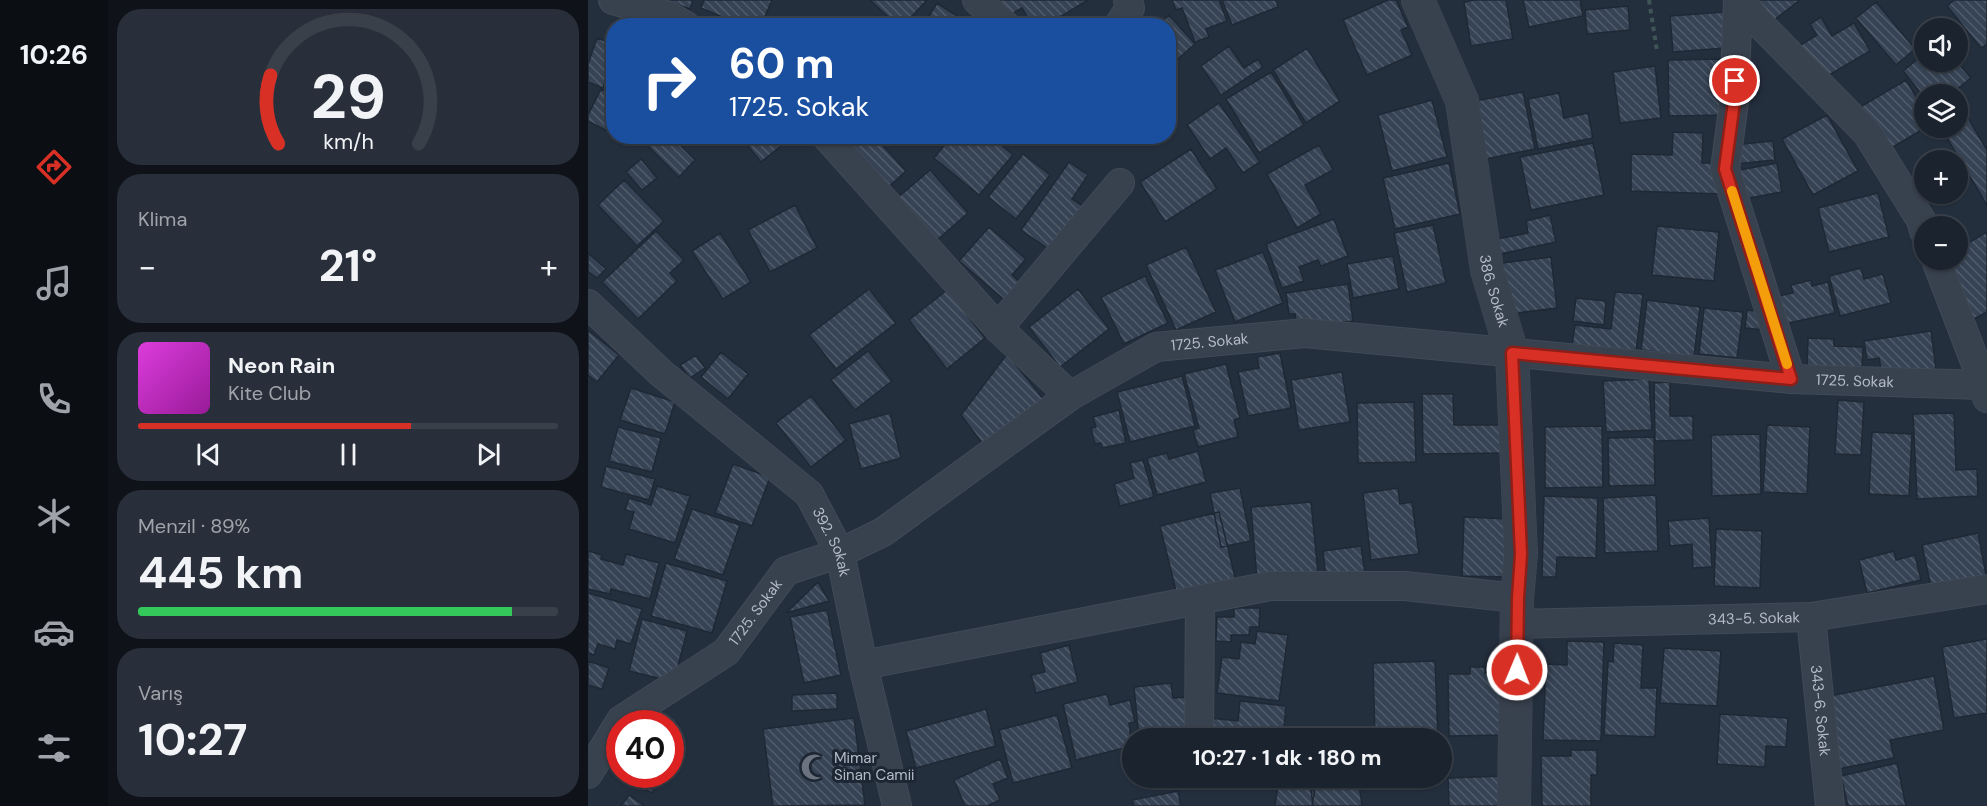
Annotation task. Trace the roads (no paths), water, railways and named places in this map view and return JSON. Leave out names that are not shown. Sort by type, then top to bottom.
[{"type":"street","points":[[613,0],[672,18]]},
{"type":"street","points":[[977,0],[997,18]]},
{"type":"street","points":[[1123,18],[1130,8],[1128,0]]},
{"type":"street","name":"386. Sokak","points":[[1418,0],[1462,101],[1487,270],[1512,353],[1521,554],[1514,806]]},
{"type":"street","points":[[1739,0],[1867,133],[1919,216]]},
{"type":"street","points":[[1739,0],[1734,102],[1725,169],[1791,379]]},
{"type":"street","points":[[833,144],[998,328],[1070,396]]},
{"type":"street","points":[[998,328],[1120,183]]},
{"type":"street","points":[[1940,270],[1986,392]]},
{"type":"street","name":"392. Sokak","points":[[588,304],[661,373],[809,494],[840,553],[863,665],[897,806]]},
{"type":"street","name":"1725. Sokak","points":[[588,774],[621,720],[726,652],[786,571],[840,553],[883,532],[1070,396],[1156,347],[1305,333],[1791,379],[1986,392]]},
{"type":"street","name":"343-5. Sokak","points":[[863,665],[1270,586],[1405,586],[1518,611],[1811,617],[1987,589]]},
{"type":"street","points":[[1199,728],[1200,600]]},
{"type":"street","name":"343-6. Sokak","points":[[1811,617],[1830,806]]},
{"type":"place","name":"Mimar Sinan Camii","points":[[814,767]]}]
